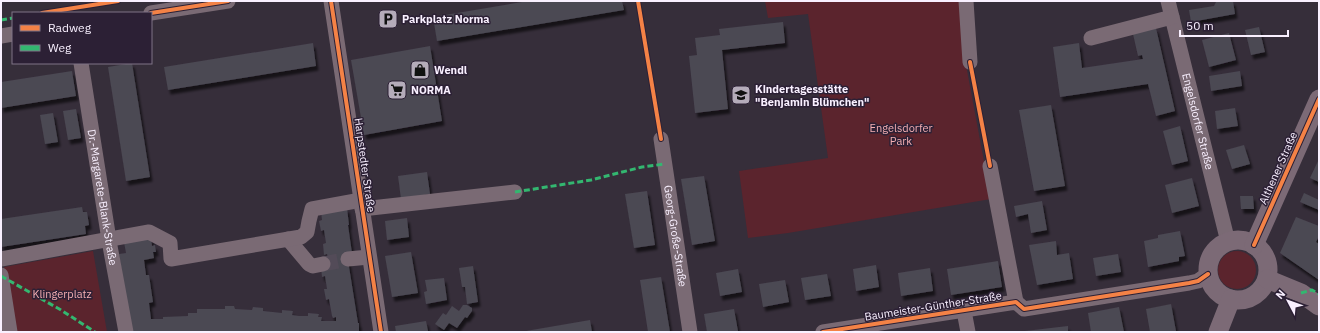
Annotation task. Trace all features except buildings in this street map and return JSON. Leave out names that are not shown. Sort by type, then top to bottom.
[{"type":"main road","name":"Althener Straße","points":[[1254,245],[1319,99]]},
{"type":"main road","points":[[1237,240],[1246,241],[1254,245],[1261,251],[1266,260],[1268,269],[1267,279],[1263,287],[1249,298],[1231,300],[1223,296],[1216,291],[1211,284],[1208,274],[1210,259],[1214,252],[1220,246],[1237,240]]},
{"type":"main road","points":[[1267,279],[1300,293],[1319,306]]},
{"type":"main road","points":[[1218,332],[1231,300]]},
{"type":"street","points":[[152,13],[228,1]]},
{"type":"street","name":"Harpstedter Straße","points":[[331,1],[381,332]]},
{"type":"street","points":[[966,1],[970,62]]},
{"type":"street","name":"Engelsdorfer Straße","points":[[1168,1],[1228,242]]},
{"type":"street","points":[[1091,38],[1172,17]]},
{"type":"street","points":[[1,36],[12,34]]},
{"type":"street","name":"Dr.-Margarete-Blank-Straße","points":[[81,64],[109,239],[126,332]]},
{"type":"street","name":"Georg-Große-Straße","points":[[662,139],[690,332]]},
{"type":"street","points":[[990,166],[1016,302]]},
{"type":"street","points":[[1,258],[149,232],[170,243],[171,259],[302,237],[307,232],[308,221],[312,208],[515,192]]},
{"type":"street","points":[[288,239],[308,264],[313,266],[323,264]]},
{"type":"street","points":[[348,259],[369,256]]},
{"type":"street","name":"Baumeister-Günther-Straße","points":[[823,332],[1016,302],[1024,309],[1032,308],[1189,283],[1198,281],[1208,274]]},
{"type":"street","points":[[1,275],[10,332]]},
{"type":"street","points":[[964,311],[968,332]]},
{"type":"green space","name":"Engelsdorfer Park","points":[[765,1],[961,1],[966,65],[991,199],[788,233],[748,238],[739,171],[828,158],[808,14],[768,18]]},
{"type":"green space","name":"Klingerplatz","points":[[93,251],[107,332],[15,332],[4,267]]},
{"type":"green space","points":[[1233,251],[1241,251],[1251,256],[1255,263],[1255,277],[1251,284],[1241,289],[1233,289],[1223,284],[1221,281],[1218,274],[1218,266],[1223,256],[1226,254]]},
{"type":"tunnel","points":[[323,264],[348,259]]},
{"type":"marked path","points":[[1,20],[12,18]]},
{"type":"marked path","points":[[515,192],[591,180],[642,167],[665,164]]},
{"type":"marked path","points":[[1,276],[61,310],[95,332]]},
{"type":"marked path","points":[[1301,293],[1312,290],[1319,294]]},
{"type":"cycle path","points":[[48,12],[118,1]]},
{"type":"cycle path","points":[[152,13],[228,1]]},
{"type":"cycle path","points":[[331,1],[381,332]]},
{"type":"cycle path","points":[[638,1],[661,139]]},
{"type":"cycle path","points":[[970,62],[990,166]]},
{"type":"cycle path","points":[[1254,245],[1319,99]]},
{"type":"cycle path","points":[[823,332],[1016,302],[1024,309],[1189,283],[1198,281],[1208,274]]},
{"type":"place","name":"Parkplatz Norma","points":[[388,19]]},
{"type":"place","name":"Wendl","points":[[420,70]]},
{"type":"place","name":"NORMA","points":[[397,90]]},
{"type":"place","name":"Kindertagesstätte \"Benjamin Blümchen\"","points":[[741,95]]}]
